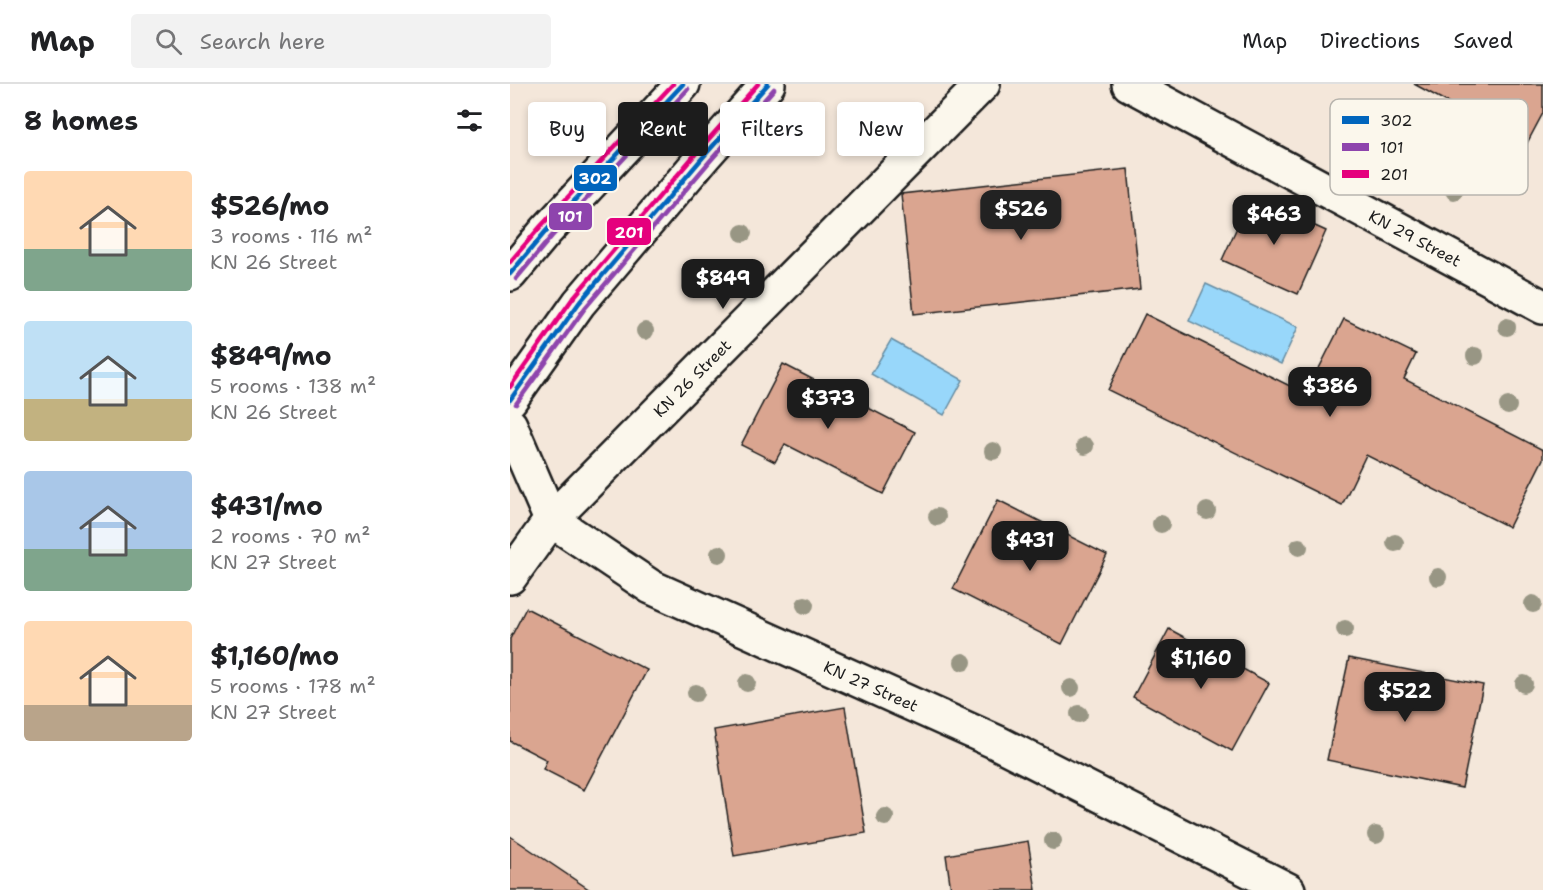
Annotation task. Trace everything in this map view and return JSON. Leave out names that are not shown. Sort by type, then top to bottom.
[{"type":"main road","points":[[510,274],[546,231],[683,84]]},
{"type":"main road","points":[[510,400],[579,303],[768,84]]},
{"type":"main road","name":"KN 26 Street","points":[[510,577],[551,520],[983,84]]},
{"type":"main road","name":"KN 29 Street","points":[[1129,84],[1330,192]]},
{"type":"main road","name":"KN 29 Street","points":[[1335,195],[1543,307]]},
{"type":"main road","points":[[510,425],[551,520]]},
{"type":"main road","name":"KN 27 Street","points":[[551,520],[651,587],[996,742],[1288,890]]},
{"type":"water","points":[[1206,284],[1298,327],[1281,364],[1189,321]]},
{"type":"water","points":[[891,340],[963,380],[944,415],[871,374]]},
{"type":"building","points":[[1414,84],[1543,84],[1543,113],[1528,141],[1528,99],[1442,99]]},
{"type":"building","points":[[1128,169],[1140,289],[914,314],[901,194]]},
{"type":"building","points":[[1251,197],[1326,231],[1298,294],[1222,260]]},
{"type":"building","points":[[1145,314],[1306,394],[1344,319],[1416,354],[1404,379],[1543,450],[1543,459],[1509,527],[1366,455],[1342,505],[1108,390]]},
{"type":"building","points":[[783,364],[915,432],[883,494],[785,444],[775,462],[741,445]]},
{"type":"building","points":[[998,500],[1107,555],[1062,644],[953,589]]},
{"type":"building","points":[[526,608],[647,670],[584,790],[543,769],[547,760],[510,741],[510,639]]},
{"type":"building","points":[[1169,629],[1269,683],[1232,751],[1133,697]]},
{"type":"building","points":[[1349,658],[1483,685],[1462,788],[1327,760]]},
{"type":"building","points":[[845,707],[866,833],[734,856],[714,730]]},
{"type":"building","points":[[510,836],[590,890],[510,890]]},
{"type":"building","points":[[1028,841],[1036,890],[951,890],[946,855]]},
{"type":"transit line","name":"201","points":[[510,262],[673,84]]},
{"type":"transit line","name":"302","points":[[510,274],[546,231],[683,84]]},
{"type":"transit line","name":"201","points":[[510,387],[573,298],[758,84]]},
{"type":"transit line","name":"302","points":[[510,400],[579,303],[768,84]]},
{"type":"transit line","name":"101","points":[[516,279],[552,236],[688,89]]},
{"type":"transit line","name":"101","points":[[516,404],[585,308],[774,89]]}]
